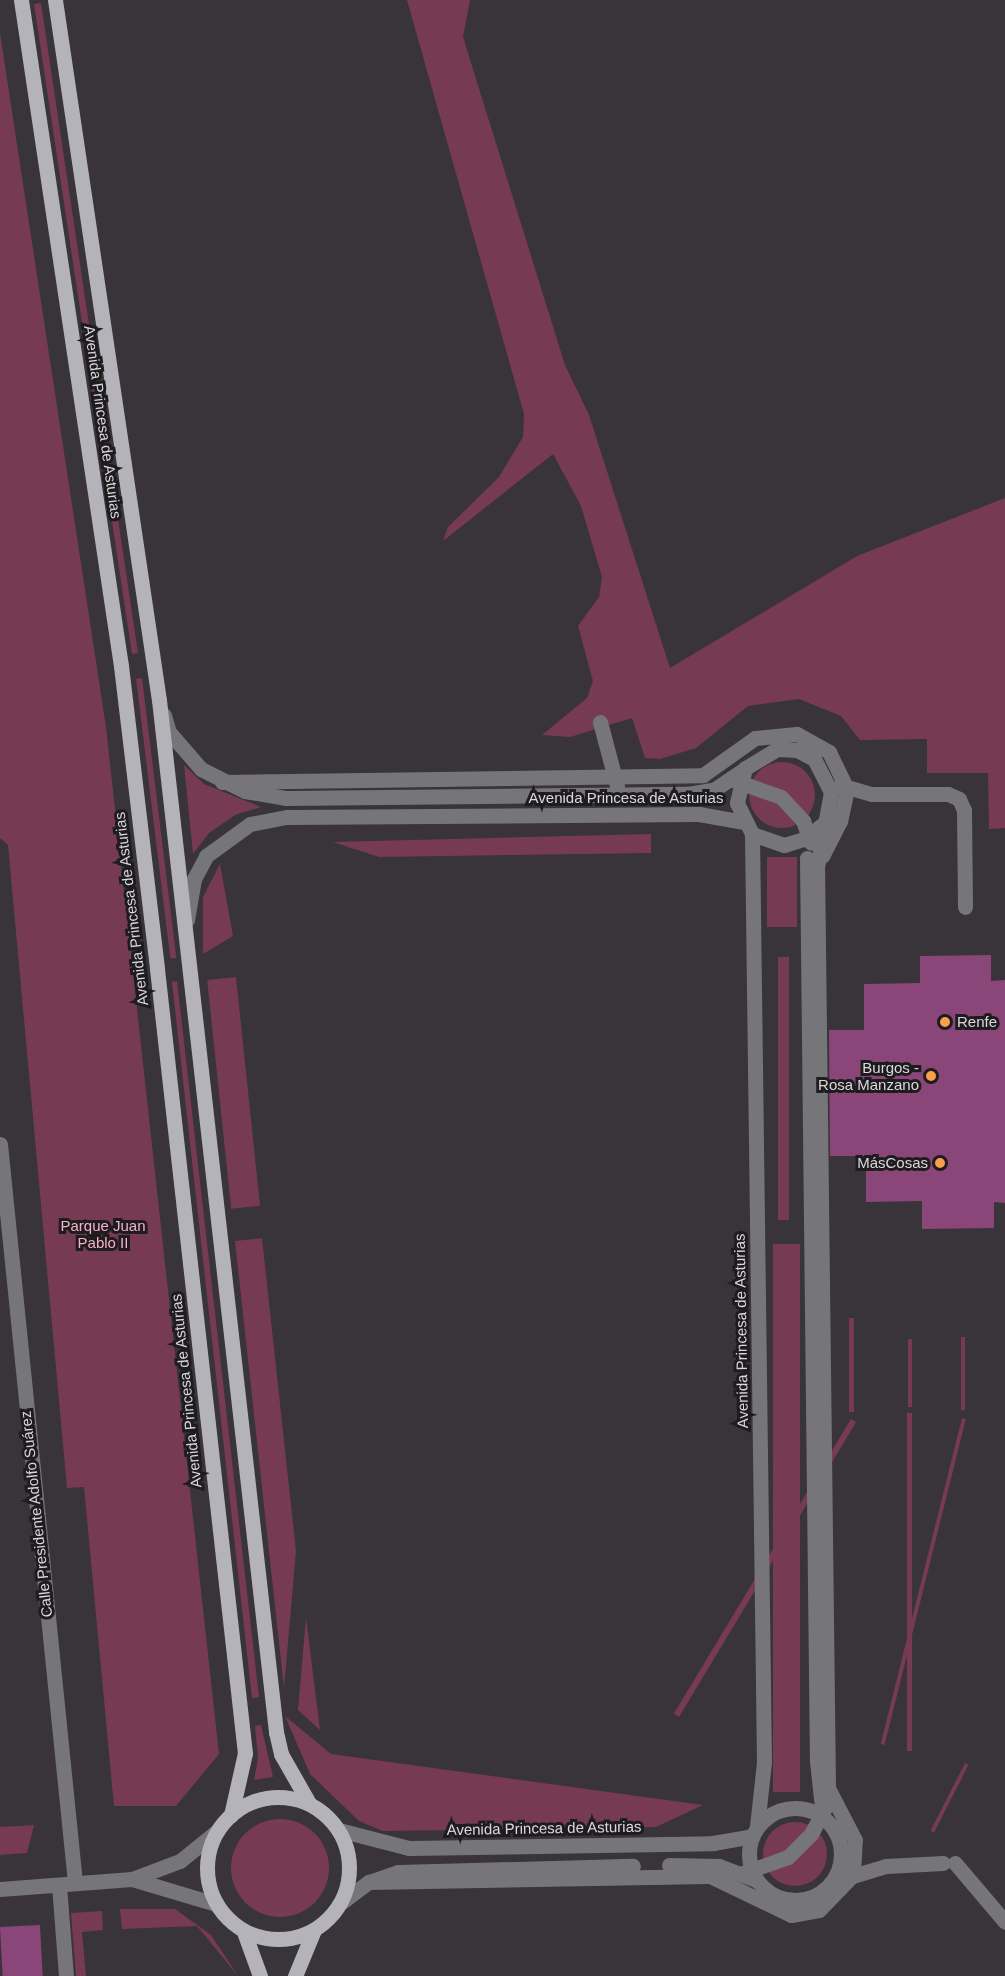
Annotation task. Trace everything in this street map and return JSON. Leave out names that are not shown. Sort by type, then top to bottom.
[{"type":"main road","name":"Avenida Princesa de Asturias","points":[[21,0],[121,666],[157,969],[245,1753],[231,1815]]},
{"type":"main road","name":"Avenida Princesa de Asturias","points":[[55,0],[159,700],[276,1732],[281,1754],[309,1803]]},
{"type":"main road","points":[[260,1976],[244,1932],[216,1904],[207,1880],[217,1832],[231,1815],[268,1797],[309,1803],[339,1830],[348,1853],[349,1878],[342,1902],[314,1930],[295,1976]]},
{"type":"main road","points":[[244,1932],[279,1940],[314,1930]]},
{"type":"street","points":[[159,700],[169,732],[184,753],[222,782],[739,776],[781,797],[817,830],[828,1788],[823,1817],[788,1857],[750,1875],[369,1882]]},
{"type":"street","points":[[600,722],[620,795]]},
{"type":"street","points":[[703,775],[755,738],[796,734],[829,752],[847,796],[817,867]]},
{"type":"street","name":"Avenida Princesa de Asturias","points":[[222,782],[286,798],[703,793],[739,776],[777,749],[797,750],[826,774],[847,796]]},
{"type":"street","points":[[826,774],[817,830],[805,944],[817,1750],[823,1817],[841,1848],[856,1856],[886,1866]]},
{"type":"street","points":[[739,776],[737,803],[748,828],[784,845],[817,830],[847,796],[948,794],[959,799],[964,810],[965,907]]},
{"type":"street","name":"Avenida Princesa de Asturias","points":[[186,935],[194,879],[206,856],[250,824],[287,817],[699,814],[748,828],[764,1762],[754,1831],[704,1843],[410,1848],[339,1830]]},
{"type":"street","name":"Calle Presidente Adolfo Suárez","points":[[0,1144],[6,1273],[75,1883]]},
{"type":"street","points":[[710,1876],[791,1914],[819,1910],[853,1875],[856,1856],[851,1828],[828,1788]]},
{"type":"street","points":[[750,1875],[754,1831],[781,1809],[810,1810],[823,1817]]},
{"type":"street","points":[[0,1889],[132,1879],[180,1861],[217,1832]]},
{"type":"street","points":[[830,1885],[841,1848]]},
{"type":"street","points":[[342,1902],[369,1882],[398,1872],[439,1869],[700,1865],[750,1875],[777,1898],[791,1901],[806,1900],[830,1885],[853,1875],[886,1866],[949,1863],[1005,1922]]},
{"type":"street","points":[[132,1879],[216,1904]]},
{"type":"street","points":[[59,1885],[66,1976]]},
{"type":"green space","points":[[407,0],[470,0],[463,37],[565,365],[589,415],[670,668],[857,556],[1005,498],[1005,828],[989,829],[988,773],[927,773],[927,739],[860,740],[841,716],[799,699],[748,706],[696,748],[660,759],[645,758],[632,718],[570,737],[542,735],[587,698],[593,681],[578,626],[599,597],[602,577],[581,506],[553,454],[443,541],[448,527],[499,477],[523,437],[524,414]]},
{"type":"green space","points":[[41,3],[138,653],[132,654],[34,4]]},
{"type":"green space","name":"Parque Juan Pablo II","points":[[0,33],[106,727],[219,1754],[176,1806],[114,1806],[84,1487],[67,1488],[8,845],[0,838]]},
{"type":"green space","points":[[142,678],[176,958],[170,959],[136,679]]},
{"type":"green space","points":[[776,762],[788,762],[800,767],[810,777],[815,795],[813,808],[800,823],[788,828],[776,828],[764,823],[754,813],[749,801],[749,789],[754,777],[764,767]]},
{"type":"green space","points":[[184,765],[204,784],[261,807],[235,815],[209,833],[193,854]]},
{"type":"green space","points":[[651,834],[651,853],[379,857],[333,842]]},
{"type":"green space","points":[[767,857],[797,857],[797,927],[767,927]]},
{"type":"green space","points":[[220,864],[233,936],[203,954],[203,897]]},
{"type":"green space","points":[[778,957],[789,957],[789,1220],[778,1220]]},
{"type":"green space","points":[[236,977],[260,1206],[231,1209],[207,980]]},
{"type":"green space","points":[[177,981],[259,1697],[252,1698],[172,982]]},
{"type":"green space","points":[[262,1238],[296,1551],[284,1688],[235,1241]]},
{"type":"green space","points":[[773,1244],[800,1244],[800,1792],[773,1792]]},
{"type":"green space","points":[[849,1318],[854,1318],[854,1412],[849,1412]]},
{"type":"green space","points":[[961,1337],[965,1337],[965,1410],[961,1410]]},
{"type":"green space","points":[[908,1339],[912,1339],[912,1407],[908,1407]]},
{"type":"green space","points":[[907,1413],[912,1413],[912,1751],[907,1751]]},
{"type":"green space","points":[[962,1418],[966,1419],[885,1745],[881,1744]]},
{"type":"green space","points":[[851,1419],[856,1422],[679,1717],[674,1714]]},
{"type":"green space","points":[[306,1618],[320,1730],[298,1710]]},
{"type":"green space","points":[[285,1716],[331,1754],[703,1805],[656,1827],[383,1831],[359,1821],[310,1774]]},
{"type":"green space","points":[[261,1725],[273,1777],[254,1780],[258,1758],[255,1726]]},
{"type":"green space","points":[[965,1763],[969,1765],[934,1833],[930,1831]]},
{"type":"green space","points":[[280,1819],[299,1823],[315,1833],[325,1849],[329,1868],[325,1887],[315,1903],[299,1913],[280,1917],[261,1913],[245,1903],[235,1887],[231,1868],[235,1849],[245,1833],[261,1823]]},
{"type":"green space","points":[[789,1822],[801,1822],[818,1831],[825,1842],[827,1854],[825,1866],[818,1877],[801,1886],[789,1886],[777,1881],[768,1872],[763,1860],[763,1848],[768,1836],[777,1827]]},
{"type":"green space","points":[[34,1825],[27,1853],[0,1855],[0,1827]]},
{"type":"green space","points":[[120,1909],[175,1909],[211,1935],[238,1976],[197,1926],[122,1929]]},
{"type":"green space","points":[[102,1911],[103,1930],[82,1932],[86,1976],[76,1976],[71,1913]]},
{"type":"building","name":"Burgos - Rosa Manzano","points":[[991,955],[991,981],[1005,980],[1005,1203],[994,1202],[994,1228],[922,1229],[922,1201],[866,1202],[866,1156],[830,1156],[829,1030],[864,1030],[864,984],[920,983],[920,956]]},
{"type":"building","points":[[40,1925],[43,1976],[3,1976],[0,1927]]},
{"type":"place","name":"Renfe","points":[[945,1022]]},
{"type":"place","name":"Burgos - Rosa Manzano","points":[[931,1076]]},
{"type":"place","name":"MásCosas","points":[[940,1163]]}]
